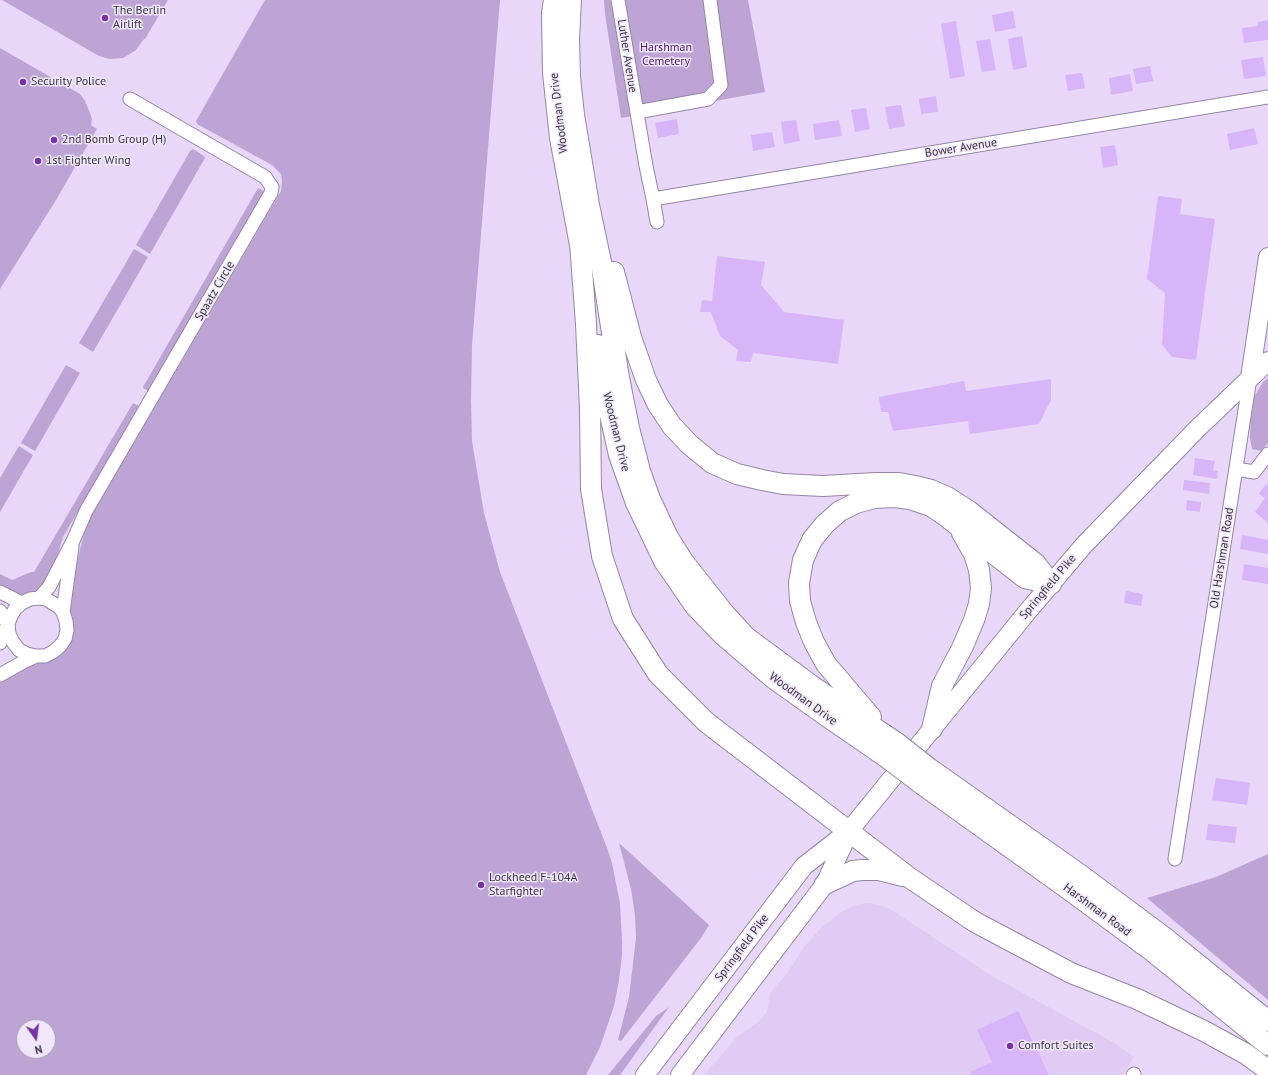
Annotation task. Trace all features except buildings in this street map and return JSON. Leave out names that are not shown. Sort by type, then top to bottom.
[{"type":"main road","name":"Woodman Drive","points":[[554,0],[552,13],[553,73],[560,138],[608,406],[619,455],[636,503],[664,562],[695,606],[724,636],[773,678],[828,717],[889,745]]},
{"type":"main road","name":"Woodman Drive","points":[[571,0],[569,40],[570,77],[574,115],[589,205],[601,262],[619,378],[629,428],[640,471],[650,499],[668,537],[683,561],[724,613],[746,637],[889,745]]},
{"type":"main road","points":[[574,115],[631,337],[646,380],[658,405],[672,426],[690,445],[712,463],[738,474],[762,480],[784,484],[823,486],[898,483],[931,490],[947,497],[1036,564],[1051,584]]},
{"type":"main road","points":[[580,243],[590,410],[591,489],[602,556],[623,619],[658,674],[706,722],[908,876],[975,922],[1071,973],[1136,999],[1204,1031],[1246,1054],[1268,1070]]},
{"type":"main road","name":"Old Harshman Road","points":[[1250,378],[1268,257]]},
{"type":"main road","name":"Springfield Pike","points":[[645,1075],[804,866],[849,831],[1084,545],[1198,428],[1268,361]]},
{"type":"main road","points":[[925,775],[889,745],[866,710],[826,664],[814,642],[800,601],[799,583],[803,560],[812,540],[825,524],[840,511],[856,503],[881,497],[894,496],[910,499],[931,506],[1025,578],[1051,584]]},
{"type":"main road","points":[[932,729],[942,686],[963,646],[974,620],[979,604],[981,588],[979,570],[974,554],[959,528],[947,517]]},
{"type":"main road","name":"Harshman Road","points":[[925,775],[1082,876],[1164,937],[1268,1021]]},
{"type":"main road","name":"Harshman Road","points":[[925,775],[1071,891],[1146,947],[1268,1046]]},
{"type":"main road","name":"Springfield Pike","points":[[680,1075],[825,884],[849,831]]},
{"type":"main road","points":[[825,884],[853,871],[862,870],[879,870],[908,876]]},
{"type":"street","name":"Luther Avenue","points":[[618,0],[657,222]]},
{"type":"street","points":[[637,112],[708,98],[721,85],[710,0]]},
{"type":"street","name":"Bower Avenue","points":[[653,199],[1268,97]]},
{"type":"street","name":"Spaatz Circle","points":[[73,541],[86,511],[271,193],[272,187],[265,177],[130,99]]},
{"type":"street","name":"Old Harshman Road","points":[[1175,859],[1250,378]]},
{"type":"street","points":[[1236,469],[1254,472],[1268,454]]},
{"type":"street","points":[[39,598],[49,587],[73,541]]},
{"type":"street","points":[[0,610],[8,624],[9,634],[19,650],[36,656],[45,656],[53,652],[62,642],[67,630],[63,612],[73,541]]},
{"type":"street","points":[[0,592],[22,603]]},
{"type":"street","points":[[0,643],[15,608],[30,599],[39,598],[53,602],[63,612]]},
{"type":"street","points":[[0,675],[36,656]]},
{"type":"shaded area","points":[[867,903],[890,909],[990,975],[1116,1044],[1134,1057],[1122,1075],[704,1075],[737,1037],[761,1020],[767,1012],[770,993],[788,972],[804,947],[821,928],[841,912],[856,905]]},
{"type":"green space","points":[[2,0],[168,0],[145,39],[136,50],[123,58],[110,59],[99,56]]},
{"type":"green space","points":[[265,0],[500,0],[472,345],[472,441],[484,513],[500,572],[607,848],[612,863],[620,903],[622,955],[614,1006],[600,1047],[586,1075],[0,1075],[0,680],[19,668],[57,655],[69,607],[71,585],[85,530],[93,513],[281,191],[281,174],[272,165],[197,124],[196,121]]},
{"type":"green space","name":"Harshman Cemetery","points":[[604,0],[748,0],[765,92],[621,118]]},
{"type":"green space","points":[[0,48],[80,94],[90,113],[92,119],[91,125],[97,129],[56,200],[0,289]]},
{"type":"green space","points":[[193,149],[205,158],[150,254],[136,245],[190,151]]},
{"type":"green space","points":[[258,188],[264,191],[263,193],[148,391],[143,387]]},
{"type":"green space","points":[[134,249],[148,257],[93,352],[79,343]]},
{"type":"green space","points":[[66,365],[80,373],[35,451],[21,443]]},
{"type":"green space","points":[[1268,378],[1268,443],[1261,451],[1252,449],[1250,438],[1251,414],[1254,397],[1263,382]]},
{"type":"green space","points":[[133,403],[139,406],[63,537],[57,557],[43,585],[35,591],[23,596],[19,596],[0,586],[0,574],[12,580],[34,572]]},
{"type":"green space","points":[[19,446],[33,455],[0,512],[0,478]]},
{"type":"green space","points":[[619,843],[709,925],[701,938],[621,1041],[618,1040],[629,997],[636,938],[635,915],[631,889]]},
{"type":"green space","points":[[1268,854],[1268,1000],[1147,898],[1216,877]]},
{"type":"green space","points":[[669,1007],[620,1075],[608,1075],[656,1016]]},
{"type":"place","name":"The Berlin Airlift","points":[[105,18]]},
{"type":"place","name":"Security Police","points":[[23,82]]},
{"type":"place","name":"2nd Bomb Group (H)","points":[[54,140]]},
{"type":"place","name":"1st Fighter Wing","points":[[38,161]]},
{"type":"place","name":"Lockheed F-104A Starfighter","points":[[481,885]]},
{"type":"place","name":"Comfort Suites","points":[[1010,1046]]}]
